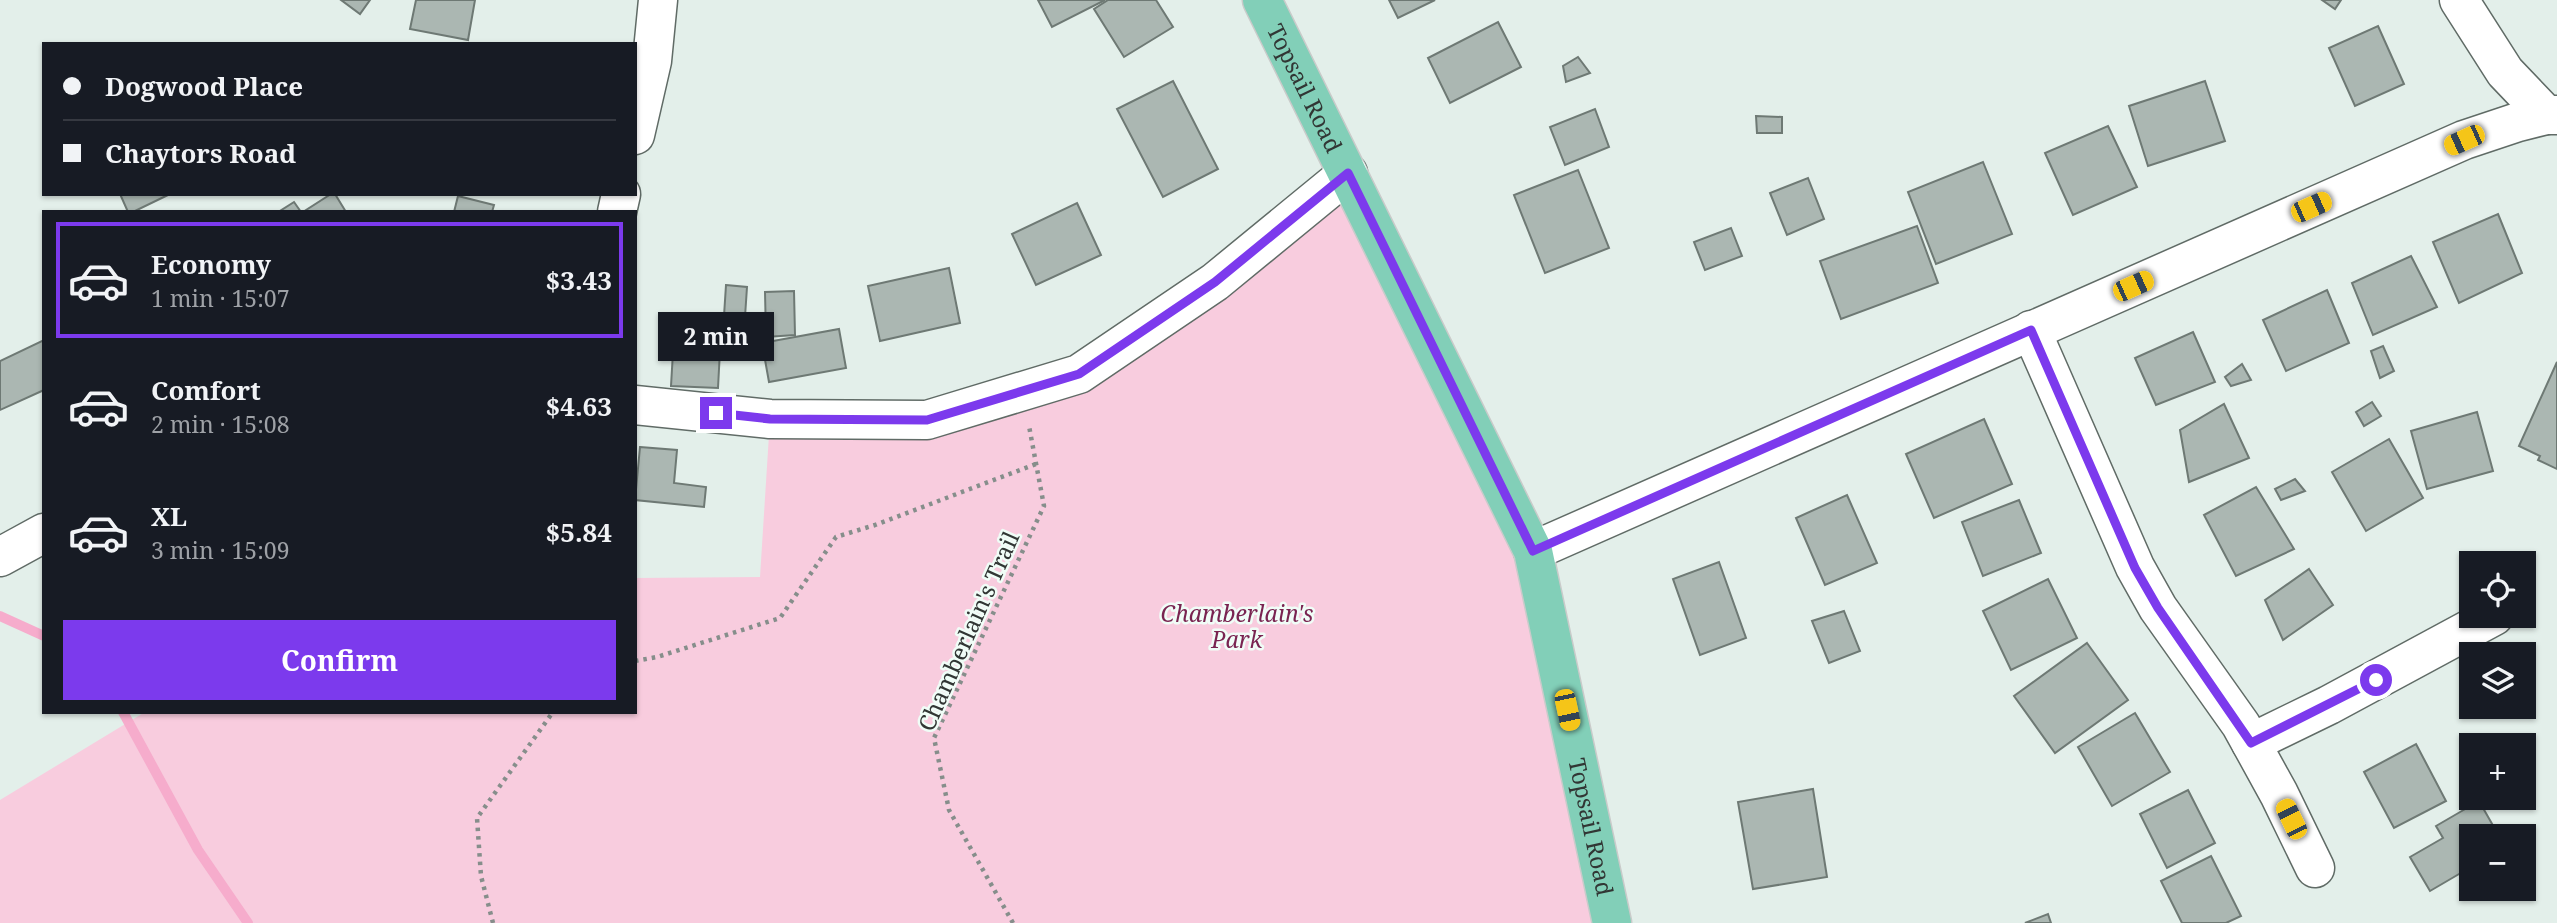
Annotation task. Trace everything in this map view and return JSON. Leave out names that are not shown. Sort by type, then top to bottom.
[{"type":"main road","name":"Topsail Road","points":[[1262,0],[1533,551],[1612,923]]},
{"type":"street","points":[[637,126],[652,61],[658,0]]},
{"type":"street","points":[[2459,0],[2505,72],[2552,115]]},
{"type":"street","points":[[1533,551],[2464,140],[2518,122],[2552,115]]},
{"type":"street","points":[[637,405],[770,419],[927,420],[1079,374],[1215,282],[1348,173]]},
{"type":"street","points":[[2031,330],[2135,568],[2158,608],[2251,743],[2315,868]]},
{"type":"street","points":[[0,557],[42,534]]},
{"type":"street","points":[[2251,743],[2329,705],[2472,628]]},
{"type":"path","name":"Chamberlain's Trail","points":[[1013,923],[948,810],[934,738],[1044,506],[1022,391]]},
{"type":"path","points":[[637,661],[657,657],[780,618],[836,537],[1036,464]]},
{"type":"path","points":[[493,923],[481,876],[477,818],[552,714]]},
{"type":"green space","name":"Chamberlain's Park","points":[[1348,173],[1533,551],[1612,923],[0,923],[0,800],[142,714],[637,714],[637,578],[760,577],[770,419],[927,420],[1079,374]]},
{"type":"building","points":[[341,0],[370,0],[360,14]]},
{"type":"building","points":[[416,0],[475,0],[468,40],[410,29]]},
{"type":"building","points":[[1038,0],[1105,0],[1052,27]]},
{"type":"building","points":[[1108,0],[1156,0],[1173,27],[1124,57],[1094,9]]},
{"type":"building","points":[[1389,0],[1435,0],[1398,18]]},
{"type":"building","points":[[2322,0],[2341,0],[2335,9]]},
{"type":"building","points":[[1498,22],[1521,67],[1450,103],[1428,58]]},
{"type":"building","points":[[2378,26],[2404,84],[2355,106],[2329,48]]},
{"type":"building","points":[[1578,57],[1590,73],[1566,82],[1563,66]]},
{"type":"building","points":[[1173,81],[1218,169],[1163,197],[1117,109]]},
{"type":"building","points":[[2205,81],[2225,141],[2148,166],[2129,106]]},
{"type":"building","points":[[1595,109],[1609,147],[1565,165],[1550,127]]},
{"type":"building","points":[[1756,116],[1782,117],[1782,133],[1757,133]]},
{"type":"building","points":[[2108,126],[2137,187],[2073,215],[2045,153]]},
{"type":"building","points":[[1983,162],[2012,234],[1936,264],[1908,192]]},
{"type":"building","points":[[1578,170],[1609,248],[1545,273],[1514,195]]},
{"type":"building","points":[[1808,178],[1824,219],[1787,235],[1770,193]]},
{"type":"building","points":[[121,196],[166,196],[137,210],[127,210]]},
{"type":"building","points":[[328,196],[336,196],[345,210],[306,210]]},
{"type":"building","points":[[458,196],[494,205],[493,210],[454,210]]},
{"type":"building","points":[[294,202],[300,210],[282,210]]},
{"type":"building","points":[[1077,203],[1101,255],[1036,285],[1012,234]]},
{"type":"building","points":[[2498,214],[2522,273],[2459,303],[2433,242]]},
{"type":"building","points":[[1917,226],[1938,283],[1841,319],[1820,261]]},
{"type":"building","points":[[1731,228],[1742,256],[1705,270],[1694,242]]},
{"type":"building","points":[[2411,256],[2437,307],[2373,335],[2352,283]]},
{"type":"building","points":[[949,268],[960,323],[880,341],[868,286]]},
{"type":"building","points":[[726,285],[747,287],[745,317],[724,316]]},
{"type":"building","points":[[2327,290],[2349,343],[2286,371],[2263,320]]},
{"type":"building","points":[[794,291],[795,335],[766,337],[765,292]]},
{"type":"building","points":[[675,318],[693,319],[693,329],[721,331],[718,388],[671,386]]},
{"type":"building","points":[[839,329],[846,368],[769,382],[762,343]]},
{"type":"building","points":[[2193,332],[2215,382],[2156,405],[2135,358]]},
{"type":"building","points":[[42,341],[42,391],[0,410],[0,361]]},
{"type":"building","points":[[2383,346],[2394,371],[2380,378],[2371,351]]},
{"type":"building","points":[[2557,362],[2557,469],[2538,460],[2540,456],[2519,446]]},
{"type":"building","points":[[2242,364],[2251,380],[2231,386],[2225,377]]},
{"type":"building","points":[[2372,402],[2381,416],[2364,426],[2356,412]]},
{"type":"building","points":[[2224,404],[2249,458],[2189,482],[2180,430]]},
{"type":"building","points":[[2477,412],[2493,471],[2427,489],[2411,431]]},
{"type":"building","points":[[1984,419],[2012,484],[1934,518],[1906,454]]},
{"type":"building","points":[[2389,439],[2423,498],[2366,531],[2332,472]]},
{"type":"building","points":[[640,447],[677,450],[674,483],[706,487],[704,507],[637,500]]},
{"type":"building","points":[[2295,479],[2305,491],[2281,500],[2275,489]]},
{"type":"building","points":[[2256,487],[2294,549],[2236,576],[2204,515]]},
{"type":"building","points":[[1847,495],[1877,563],[1825,585],[1796,518]]},
{"type":"building","points":[[2019,500],[2041,553],[1983,576],[1962,522]]},
{"type":"building","points":[[1719,562],[1746,638],[1700,655],[1673,579]]},
{"type":"building","points":[[2309,569],[2333,605],[2283,640],[2265,600]]},
{"type":"building","points":[[2048,579],[2077,638],[2011,670],[1983,611]]},
{"type":"building","points":[[1844,611],[1860,651],[1829,663],[1812,621]]},
{"type":"building","points":[[2087,643],[2128,700],[2055,753],[2014,696]]},
{"type":"building","points":[[2135,713],[2170,772],[2112,806],[2078,747]]},
{"type":"building","points":[[2416,744],[2446,801],[2394,828],[2364,772]]},
{"type":"building","points":[[1813,789],[1827,877],[1753,889],[1738,802]]},
{"type":"building","points":[[2188,790],[2215,843],[2167,868],[2140,814]]},
{"type":"building","points":[[2464,810],[2484,810],[2492,824],[2459,824],[2459,874],[2430,891],[2410,857],[2443,838],[2436,826]]},
{"type":"building","points":[[2211,856],[2241,916],[2226,923],[2182,923],[2161,881]]},
{"type":"building","points":[[2048,914],[2051,923],[2025,923]]},
{"type":"waterway","points":[[0,616],[42,635]]},
{"type":"waterway","points":[[124,714],[198,850],[248,923]]},
{"type":"route","points":[[716,413],[770,419],[927,420],[1079,374],[1215,282],[1348,173],[1533,551],[2031,330],[2135,568],[2158,608],[2251,743],[2376,680]]}]
